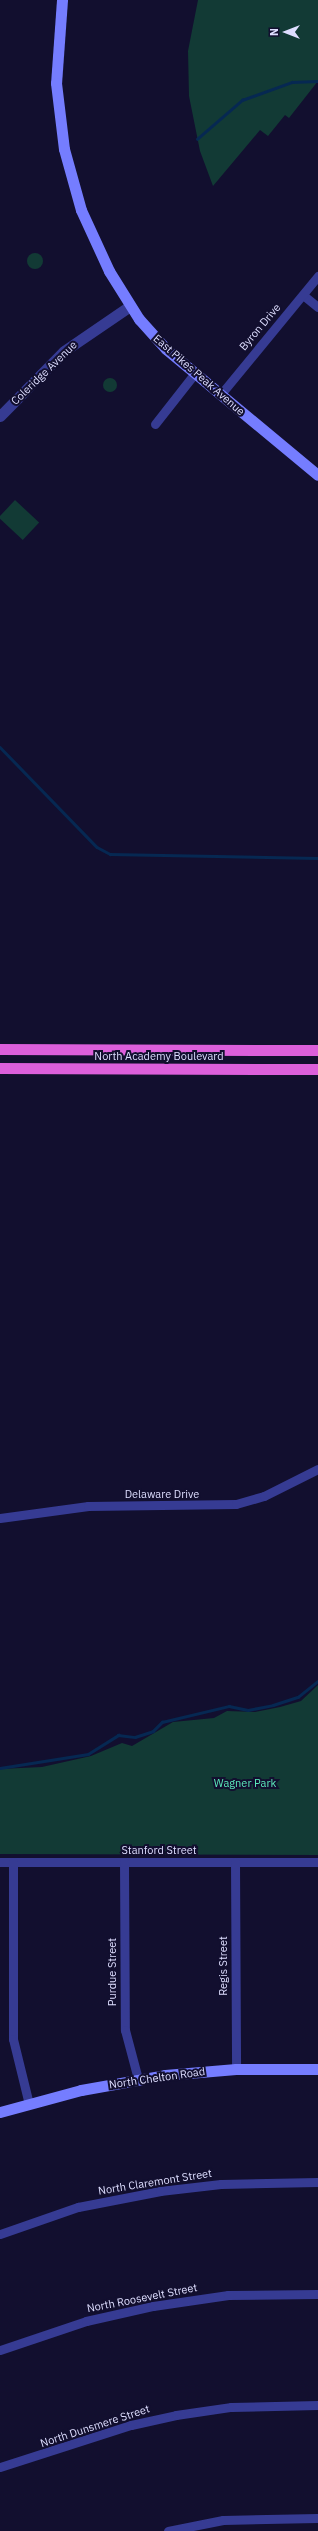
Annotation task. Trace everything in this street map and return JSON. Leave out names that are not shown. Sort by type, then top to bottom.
[{"type":"highway","name":"North Academy Boulevard","points":[[0,1048],[318,1050]]},
{"type":"highway","name":"North Academy Boulevard","points":[[0,1068],[318,1069]]},
{"type":"main road","name":"East Pikes Peak Avenue","points":[[62,0],[56,83],[64,149],[93,238],[130,306],[151,334],[195,373],[318,475]]},
{"type":"main road","name":"North Chelton Road","points":[[0,2112],[28,2104],[138,2079],[236,2069],[318,2068]]},
{"type":"street","name":"Byron Drive","points":[[221,394],[318,276]]},
{"type":"street","points":[[303,295],[318,307]]},
{"type":"street","name":"Coleridge Avenue","points":[[0,416],[64,351],[130,306]]},
{"type":"street","points":[[155,424],[195,373]]},
{"type":"street","name":"Delaware Drive","points":[[0,1518],[88,1506],[236,1504],[264,1496],[318,1469]]},
{"type":"street","name":"Stanford Street","points":[[0,1862],[318,1862]]},
{"type":"street","points":[[13,1862],[13,2039],[28,2104]]},
{"type":"street","name":"Purdue Street","points":[[124,1862],[125,2030],[138,2079]]},
{"type":"street","name":"Regis Street","points":[[235,1862],[236,2069]]},
{"type":"street","name":"North Claremont Street","points":[[0,2234],[78,2207],[160,2191],[221,2184],[318,2182]]},
{"type":"street","name":"North Roosevelt Street","points":[[0,2350],[86,2321],[153,2306],[228,2296],[318,2294]]},
{"type":"street","name":"North Dunsmere Street","points":[[0,2467],[131,2425],[176,2415],[231,2407],[318,2405]]},
{"type":"street","points":[[168,2531],[223,2520],[318,2518]]},
{"type":"green space","points":[[198,0],[318,0],[318,81],[289,118],[285,115],[268,136],[260,130],[213,186],[200,151],[189,96],[188,51]]},
{"type":"green space","points":[[32,253],[38,253],[43,258],[41,267],[38,269],[32,269],[27,264],[27,258]]},
{"type":"green space","points":[[107,378],[113,378],[117,382],[117,388],[113,392],[107,392],[103,388],[103,382]]},
{"type":"green space","points":[[15,500],[39,523],[23,540],[0,519],[0,516]]},
{"type":"green space","name":"Wagner Park","points":[[318,1685],[318,1855],[0,1854],[0,1769],[42,1767],[91,1756],[122,1743],[132,1746],[173,1722],[214,1718],[227,1711],[255,1712],[280,1707],[301,1701]]},
{"type":"waterway","points":[[197,139],[242,100],[292,82],[318,81]]},
{"type":"waterway","points":[[0,747],[97,847],[110,854],[318,858]]},
{"type":"waterway","points":[[0,1768],[88,1754],[118,1735],[135,1737],[153,1731],[162,1722],[229,1706],[248,1710],[273,1705],[298,1697],[318,1681]]}]
